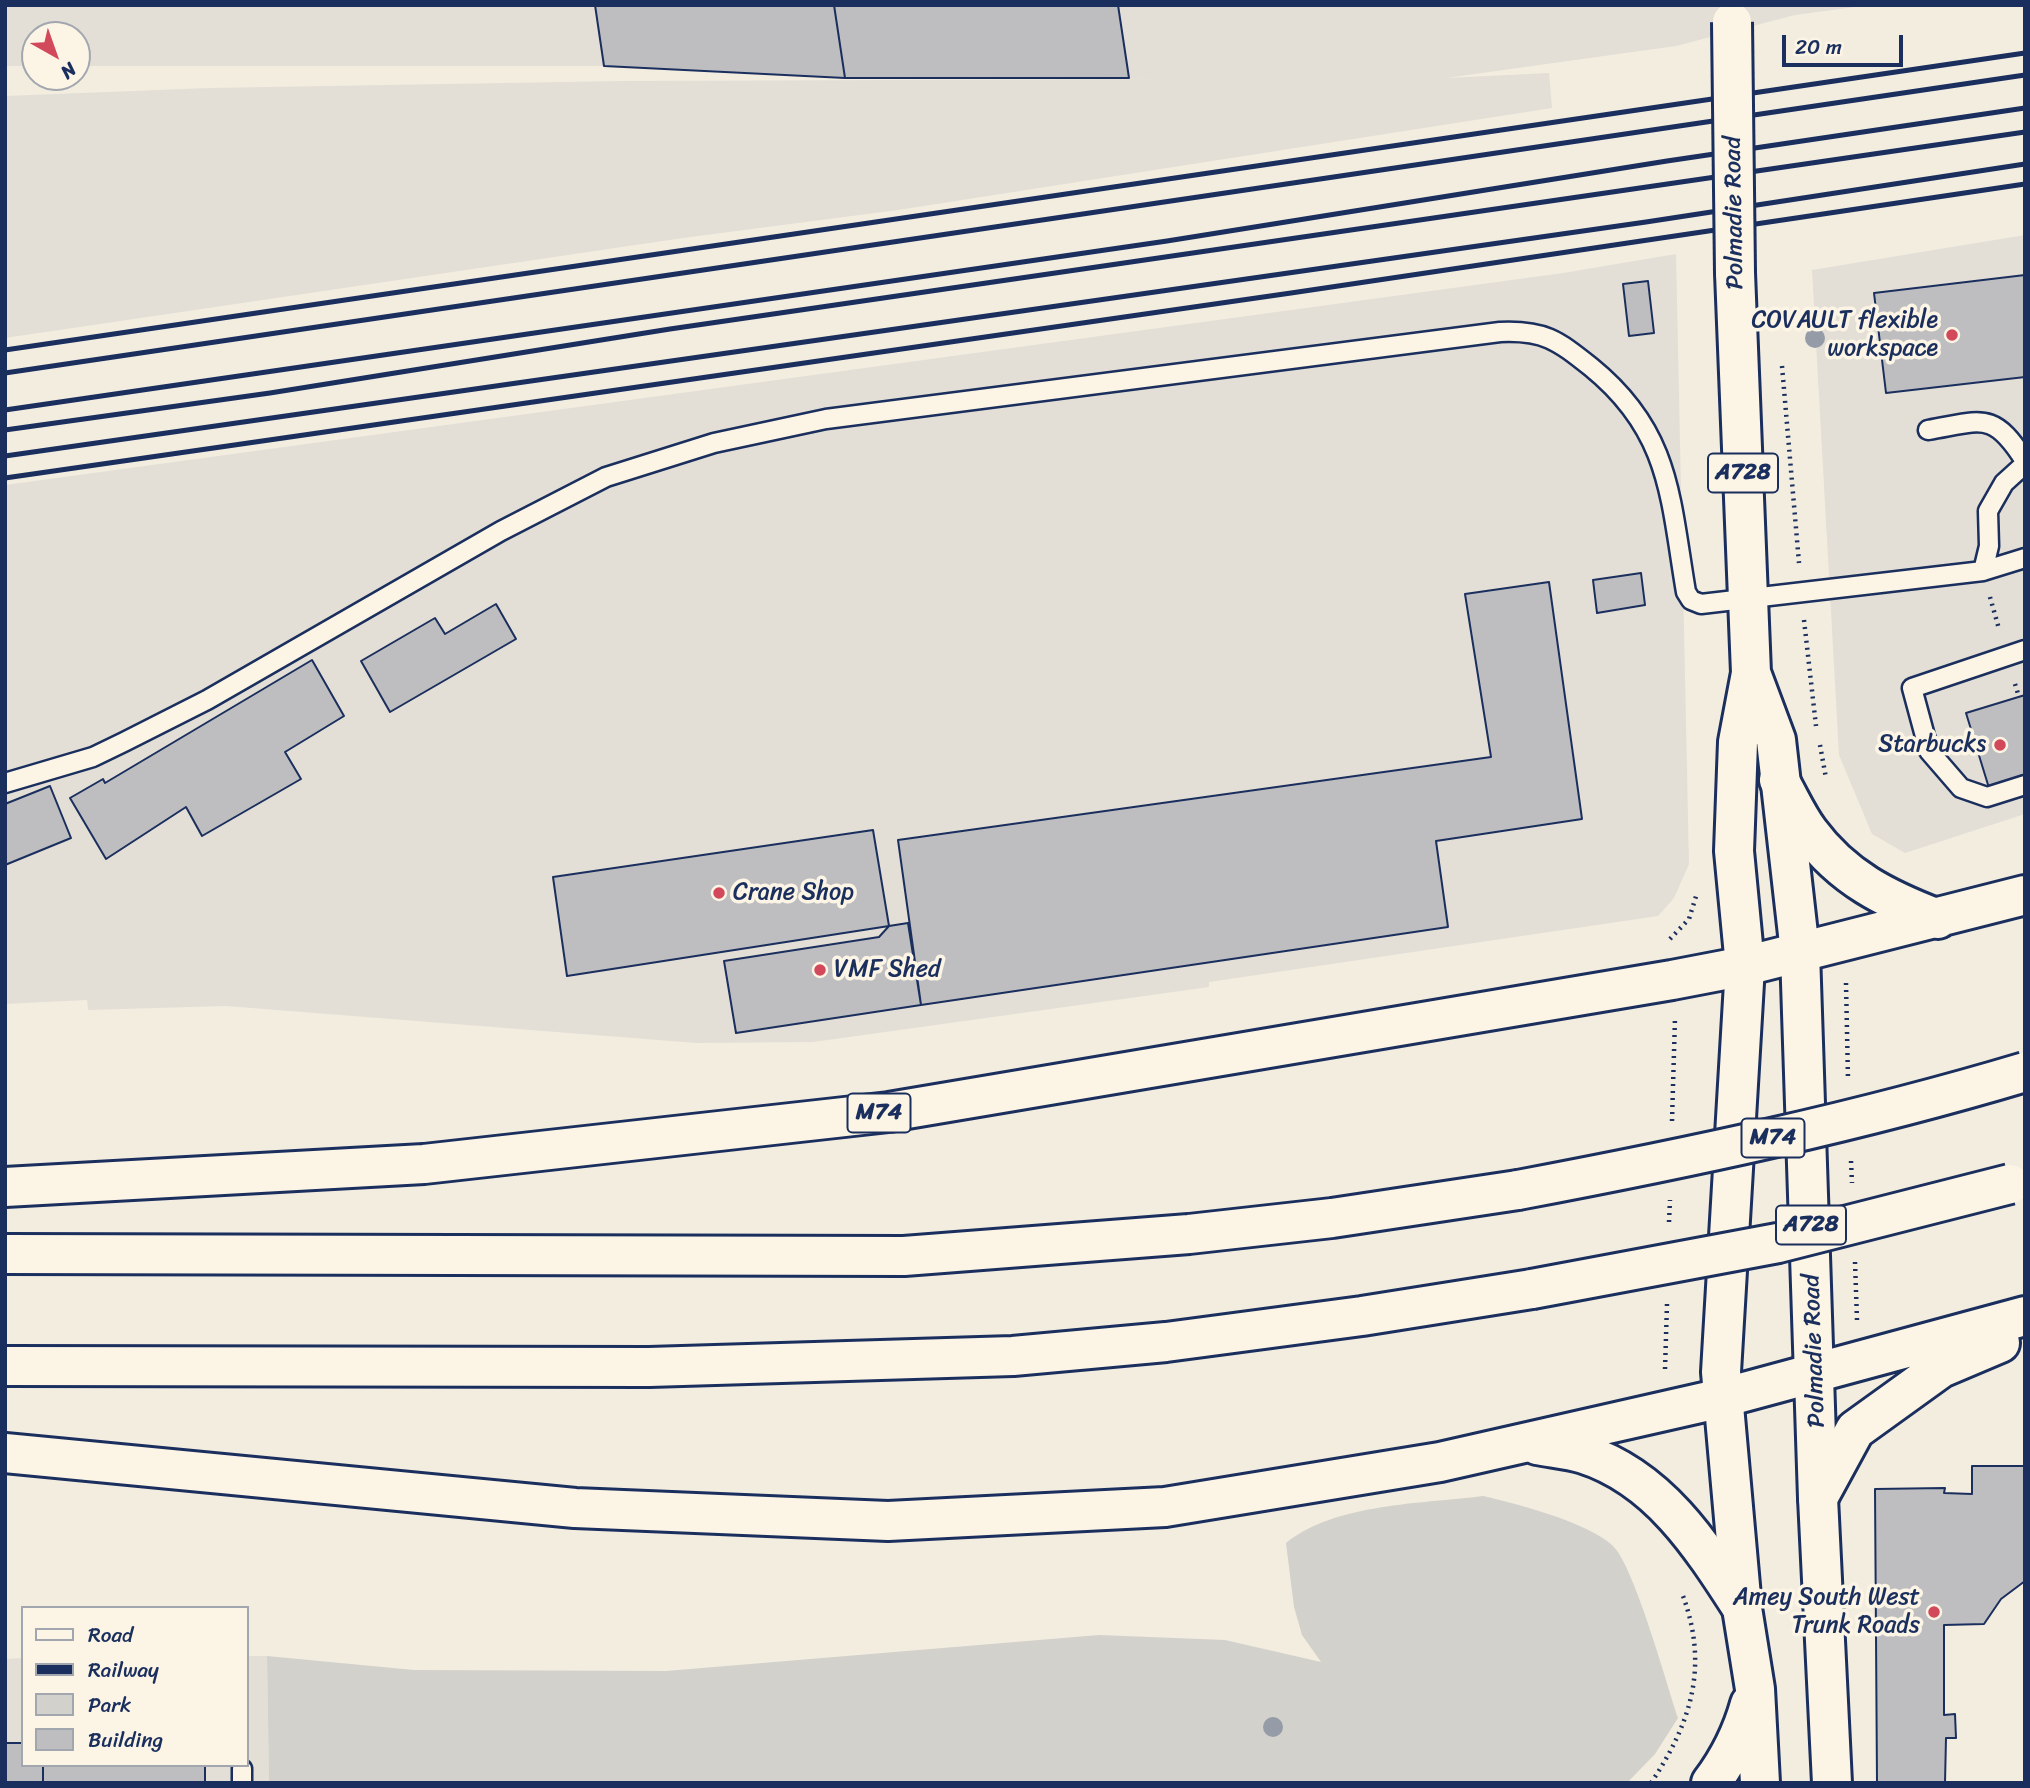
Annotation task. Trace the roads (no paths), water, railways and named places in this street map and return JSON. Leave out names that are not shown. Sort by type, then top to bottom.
[{"type":"main road","name":"Polmadie Road","points":[[1732,13],[1735,273],[1751,673],[1738,742],[1734,851],[1745,966],[1722,1398],[1742,1608],[1755,1689],[1760,1783]]},
{"type":"main road","name":"Polmadie Road","points":[[1751,673],[1776,740],[1800,952],[1816,1370],[1818,1498],[1832,1783]]},
{"type":"main road","points":[[1779,780],[1809,832],[1847,873],[1886,899],[1938,919]]},
{"type":"main road","name":"M74","points":[[5,1187],[424,1164],[889,1112],[1672,980],[1745,966],[2025,895]]},
{"type":"main road","name":"M74","points":[[5,1254],[904,1256],[1189,1234],[1332,1218],[1518,1190],[1775,1138],[1955,1093],[2025,1072]]},
{"type":"main road","points":[[5,1366],[649,1367],[1013,1356],[1192,1339],[1532,1289],[1778,1243],[2017,1182]]},
{"type":"main road","points":[[5,1453],[575,1508],[888,1521],[1165,1507],[1440,1462],[1722,1398],[1816,1370],[2025,1317]]},
{"type":"main road","points":[[1818,1498],[1855,1430],[1941,1368],[2025,1332]]},
{"type":"main road","points":[[1524,1443],[1584,1454],[1630,1475],[1679,1518],[1742,1608]]},
{"type":"main road","name":"A728","points":[[1711,1783],[1744,1727],[1755,1689]]},
{"type":"lane","points":[[5,783],[93,757],[124,743],[207,699],[501,531],[607,477],[714,443],[826,419],[1500,332],[1537,332],[1559,342],[1618,389],[1647,428],[1661,457],[1686,592],[1691,600],[1701,604],[1801,590],[1983,571],[2025,558]]},
{"type":"lane","points":[[1928,430],[1981,421],[1989,423],[2008,434],[2025,463],[2004,483],[1988,511],[1989,546],[1983,571]]},
{"type":"lane","points":[[2025,650],[1912,688],[1929,751],[1961,788],[1987,797],[2025,785]]},
{"type":"railway","points":[[5,350],[2025,53]]},
{"type":"railway","points":[[5,373],[2025,75]]},
{"type":"railway","points":[[5,410],[1167,241],[1667,161],[2025,108]]},
{"type":"railway","points":[[5,430],[270,393],[670,329],[2025,132]]},
{"type":"railway","points":[[5,456],[1646,222],[2025,164]]},
{"type":"railway","points":[[5,478],[1291,293],[2025,184]]},
{"type":"place","name":"COVAULT flexible workspace","points":[[1952,335]]},
{"type":"place","name":"Starbucks","points":[[2000,745]]},
{"type":"place","name":"Crane Shop","points":[[719,893]]},
{"type":"place","name":"VMF Shed","points":[[820,970]]},
{"type":"place","name":"Amey South West Trunk Roads","points":[[1934,1612]]}]
